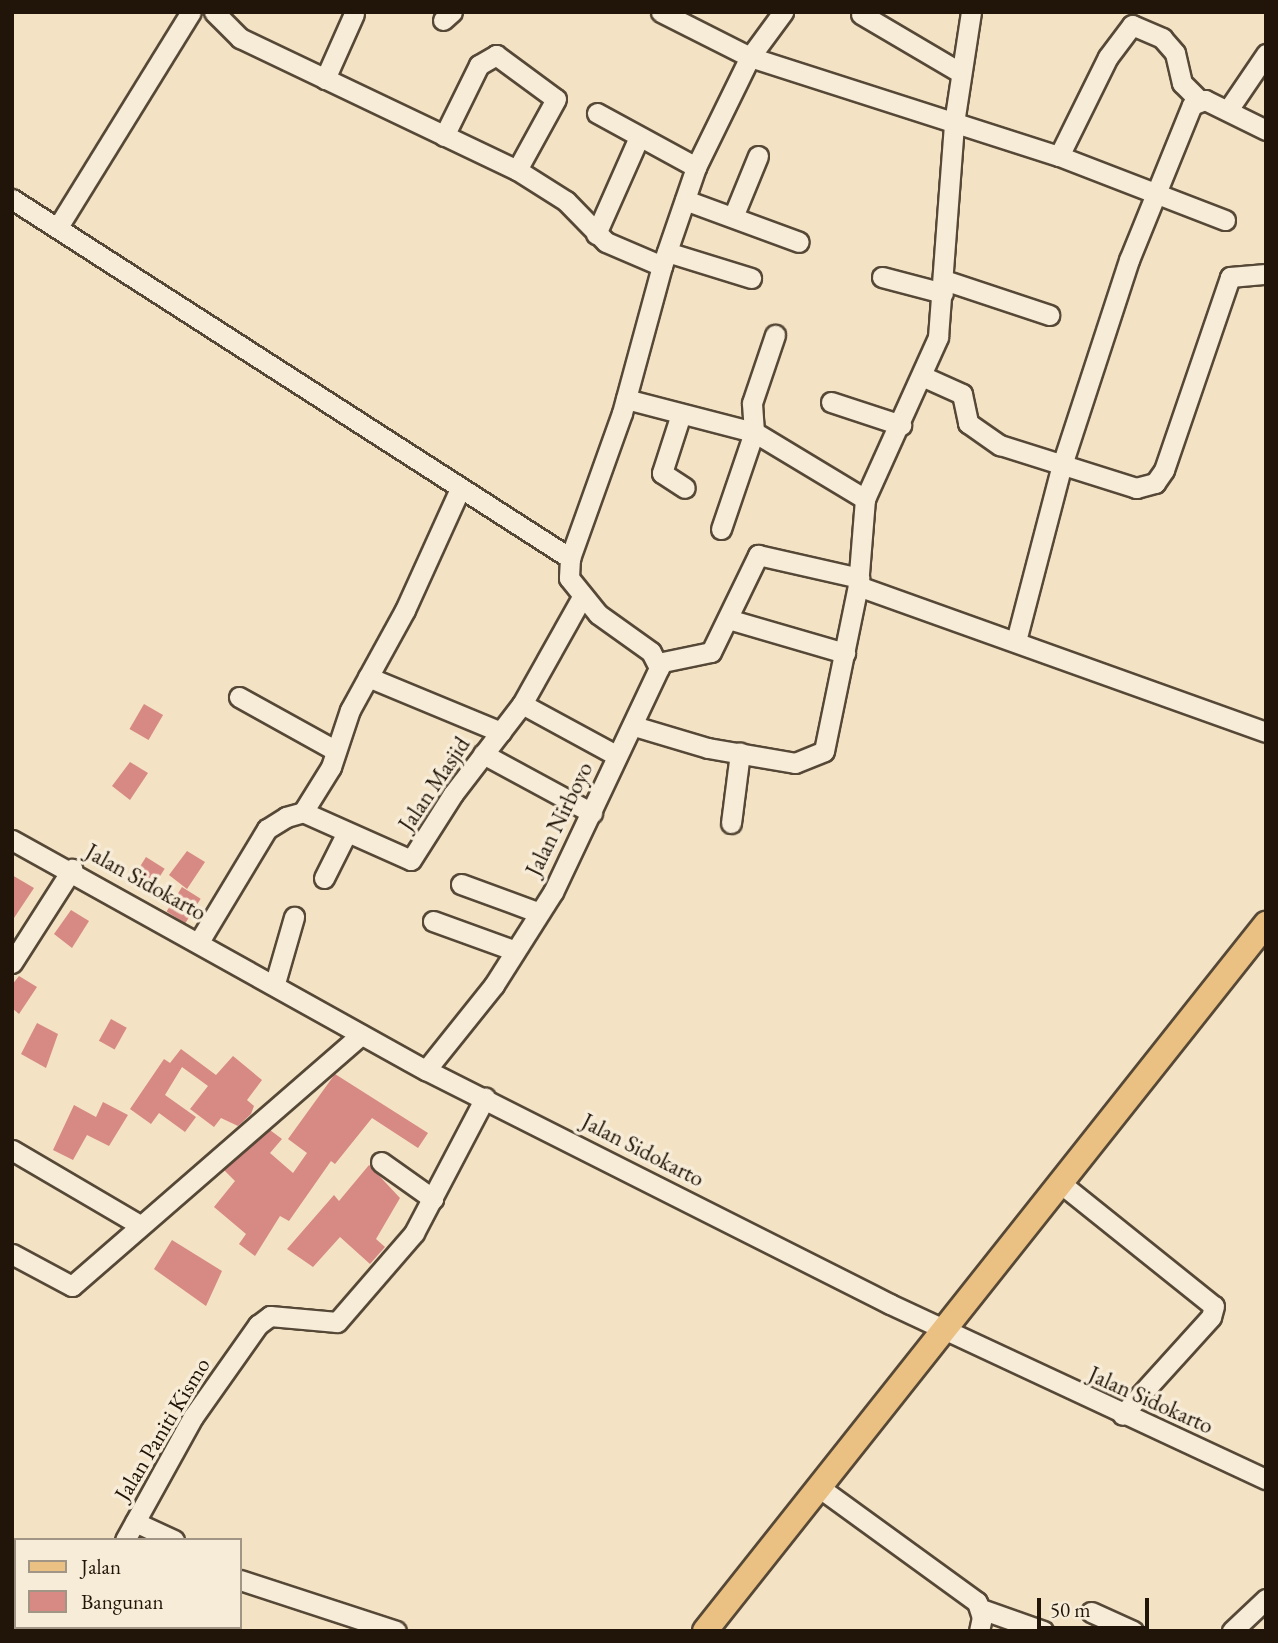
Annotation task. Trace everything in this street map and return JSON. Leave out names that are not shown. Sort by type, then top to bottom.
[{"type":"main road","points":[[705,1631],[820,1488],[941,1328],[1266,924]]},
{"type":"street","points":[[58,227],[191,12]]},
{"type":"street","points":[[214,12],[240,38],[517,170],[566,201],[596,234],[664,259],[751,278]]},
{"type":"street","points":[[661,12],[750,57],[1059,156],[1225,220]]},
{"type":"street","points":[[783,12],[750,57],[696,167],[664,259],[626,399],[570,558],[569,578],[582,597],[658,663],[712,652],[754,560],[859,582],[1266,732]]},
{"type":"street","points":[[325,79],[354,14]]},
{"type":"street","points":[[861,14],[961,73]]},
{"type":"street","points":[[634,726],[740,754],[795,762],[824,751],[859,582],[865,499],[901,425],[938,337],[944,287],[954,123],[969,14]]},
{"type":"street","points":[[1059,156],[1108,57],[1132,25],[1162,38],[1175,53],[1182,83],[1198,99],[1228,110],[1266,130]]},
{"type":"street","points":[[1228,110],[1266,54]]},
{"type":"street","points":[[444,136],[479,65],[496,55],[556,99],[517,170]]},
{"type":"street","points":[[1016,641],[1061,468],[1153,193],[1198,99]]},
{"type":"street","points":[[597,113],[696,167]]},
{"type":"street","points":[[596,234],[639,137]]},
{"type":"street","points":[[733,217],[758,156]]},
{"type":"street","points":[[12,198],[570,558]]},
{"type":"street","points":[[685,200],[799,242]]},
{"type":"street","points":[[922,376],[962,394],[968,423],[992,441],[1061,468],[1136,488],[1155,482],[1164,470],[1230,277],[1266,274]]},
{"type":"street","points":[[882,277],[944,287],[1049,315]]},
{"type":"street","points":[[722,529],[754,432],[752,403],[775,335]]},
{"type":"street","points":[[626,399],[754,432],[865,499]]},
{"type":"street","points":[[831,402],[901,425]]},
{"type":"street","points":[[681,414],[662,473],[685,488]]},
{"type":"street","points":[[200,940],[267,829],[303,813],[331,767],[333,749],[460,489]]},
{"type":"street","name":"Jalan Masjid","points":[[303,813],[411,860],[483,754],[522,705],[582,597]]},
{"type":"street","points":[[728,619],[845,653]]},
{"type":"street","name":"Jalan Nirboyo","points":[[426,1070],[513,950],[537,912],[592,813],[616,755],[634,726],[658,663]]},
{"type":"street","points":[[368,677],[500,732]]},
{"type":"street","points":[[239,697],[333,749]]},
{"type":"street","points":[[522,705],[616,755]]},
{"type":"street","points":[[483,754],[592,813]]},
{"type":"street","points":[[731,823],[740,754]]},
{"type":"street","points":[[324,878],[347,832]]},
{"type":"street","name":"Jalan Sidokarto","points":[[12,840],[72,869],[200,940],[426,1070],[941,1328],[1122,1415],[1266,1479]]},
{"type":"street","points":[[12,963],[72,869]]},
{"type":"street","points":[[461,884],[537,912]]},
{"type":"street","points":[[275,983],[294,917]]},
{"type":"street","points":[[433,921],[513,950]]},
{"type":"street","points":[[12,1254],[72,1286],[138,1224],[361,1035]]},
{"type":"street","name":"Jalan Paniti Kismo","points":[[126,1538],[193,1417],[258,1325],[270,1316],[337,1322],[414,1233],[485,1098]]},
{"type":"street","points":[[12,1150],[138,1224]]},
{"type":"street","points":[[381,1162],[433,1199]]},
{"type":"street","points":[[1059,1182],[1214,1306],[1210,1317],[1122,1415]]},
{"type":"street","points":[[820,1488],[981,1609],[1043,1631]]},
{"type":"street","points":[[135,1522],[170,1538]]},
{"type":"street","points":[[242,1581],[396,1631]]},
{"type":"street","points":[[1232,1631],[1266,1599]]},
{"type":"street","points":[[978,1631],[981,1609]]},
{"type":"street","points":[[1091,1612],[1133,1631]]},
{"type":"building","points":[[144,704],[163,715],[149,740],[130,729]]},
{"type":"building","points":[[130,762],[148,773],[130,800],[112,786]]},
{"type":"building","points":[[187,851],[205,862],[187,889],[169,875]]},
{"type":"building","points":[[146,857],[165,869],[149,893],[131,882]]},
{"type":"building","points":[[12,875],[34,888],[12,921]]},
{"type":"building","points":[[182,887],[201,899],[185,923],[167,912]]},
{"type":"building","points":[[71,910],[89,921],[72,948],[54,934]]},
{"type":"building","points":[[19,976],[37,987],[19,1014],[12,1008],[12,985]]},
{"type":"building","points":[[111,1019],[127,1028],[115,1050],[99,1041]]},
{"type":"building","points":[[37,1023],[58,1034],[46,1068],[21,1054]]},
{"type":"building","points":[[181,1049],[216,1075],[233,1056],[262,1080],[247,1100],[254,1106],[251,1114],[238,1126],[221,1118],[214,1127],[190,1109],[208,1086],[182,1067],[165,1095],[196,1117],[185,1132],[159,1113],[151,1124],[130,1109],[164,1059],[170,1063]]},
{"type":"building","points":[[335,1074],[428,1133],[418,1148],[372,1118],[335,1164],[331,1161],[289,1221],[280,1216],[255,1256],[239,1244],[246,1234],[214,1207],[235,1181],[224,1170],[270,1130],[282,1139],[270,1153],[293,1173],[307,1153],[288,1139]]},
{"type":"building","points":[[103,1102],[128,1115],[109,1146],[87,1135],[73,1160],[53,1150],[74,1105],[96,1117]]},
{"type":"building","points":[[369,1165],[400,1198],[376,1239],[385,1247],[370,1264],[340,1237],[313,1267],[287,1249],[334,1195],[339,1201]]},
{"type":"building","points":[[172,1240],[222,1271],[206,1306],[154,1269]]}]
